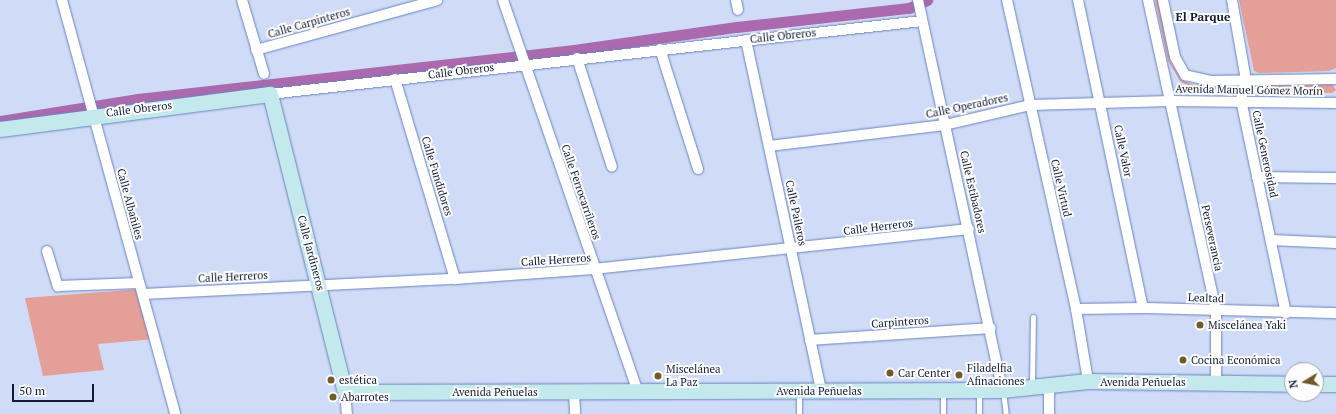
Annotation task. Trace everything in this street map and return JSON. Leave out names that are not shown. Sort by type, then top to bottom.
[{"type":"street","name":"Calle Albañiles","points":[[62,0],[175,414]]},
{"type":"street","points":[[242,0],[264,74]]},
{"type":"street","name":"Calle Carpinteros","points":[[256,50],[438,0]]},
{"type":"street","name":"Calle Ferrocarrileros","points":[[503,0],[594,269],[638,391]]},
{"type":"street","name":"Calle Estibadores","points":[[918,0],[991,328],[1002,390]]},
{"type":"street","name":"Calle Virtud","points":[[1007,0],[1076,309],[1088,381]]},
{"type":"street","name":"Calle Valor","points":[[1078,0],[1143,308]]},
{"type":"street","name":"Avenida Manuel Gómez Morín","points":[[1148,0],[1170,101],[1241,100],[1336,103]]},
{"type":"street","name":"Avenida Manuel Gómez Morín","points":[[1163,0],[1175,57],[1185,75],[1210,81],[1336,79]]},
{"type":"street","name":"Calle Generosidad","points":[[1232,0],[1246,80],[1241,100],[1272,240],[1286,313]]},
{"type":"street","name":"Calle Obreros","points":[[0,129],[92,108],[270,94],[395,79],[524,61],[577,58],[746,40],[922,18]]},
{"type":"street","name":"Calle Paileros","points":[[746,40],[821,391]]},
{"type":"street","points":[[660,49],[698,169]]},
{"type":"street","points":[[577,58],[612,167]]},
{"type":"street","name":"Calle Fundidores","points":[[395,79],[455,279]]},
{"type":"street","name":"Calle Jardineros","points":[[270,94],[320,285],[346,392],[347,414]]},
{"type":"street","name":"Calle Operadores","points":[[769,146],[945,125],[1030,105],[1100,101],[1170,101]]},
{"type":"street","name":"Perseverancia","points":[[1170,101],[1216,310],[1216,382]]},
{"type":"street","points":[[1257,177],[1336,178]]},
{"type":"street","name":"Calle Herreros","points":[[143,294],[455,279],[594,269],[969,229]]},
{"type":"street","points":[[1272,240],[1336,243]]},
{"type":"street","points":[[47,251],[58,286],[139,283]]},
{"type":"street","name":"Lealtad","points":[[1076,309],[1143,308],[1286,313],[1336,313]]},
{"type":"street","name":"Carpinteros","points":[[810,340],[991,328]]},
{"type":"street","name":"Avenida Peñuelas","points":[[346,392],[943,391],[1002,390],[1088,381],[1284,384]]},
{"type":"street","points":[[1049,384],[1049,414]]},
{"type":"street","points":[[1324,384],[1336,384]]},
{"type":"street","points":[[574,392],[574,414]]},
{"type":"lane","points":[[1032,317],[1032,386]]},
{"type":"lane","points":[[979,390],[979,414]]},
{"type":"lane","points":[[1002,390],[1006,414]]},
{"type":"lane","points":[[799,391],[799,414]]},
{"type":"lane","points":[[943,391],[943,414]]},
{"type":"shaded area","points":[[1155,0],[1158,0],[1170,61],[1182,80],[1194,85],[1227,86],[1228,89],[1194,88],[1181,82],[1168,61]]},
{"type":"shaded area","points":[[1239,0],[1336,0],[1336,68],[1329,71],[1259,73],[1254,71]]},
{"type":"shaded area","points":[[1332,84],[1336,90],[1332,93],[1265,90],[1263,88],[1265,85]]},
{"type":"shaded area","points":[[141,289],[155,339],[98,344],[104,370],[43,376],[25,298]]},
{"type":"waterway","points":[[0,121],[138,99],[574,50],[736,27],[909,8],[927,0]]},
{"type":"place","name":"Miscelánea Yaki","points":[[1200,325]]},
{"type":"place","name":"Cocina Económica","points":[[1183,360]]},
{"type":"place","name":"Car Center","points":[[890,373]]},
{"type":"place","name":"Filadelfia Afinaciones","points":[[959,375]]},
{"type":"place","name":"Miscelánea La Paz","points":[[658,376]]},
{"type":"place","name":"estética","points":[[331,380]]},
{"type":"place","name":"Abarrotes","points":[[333,397]]},
{"type":"district","name":"El Parque","points":[[1203,17]]}]
